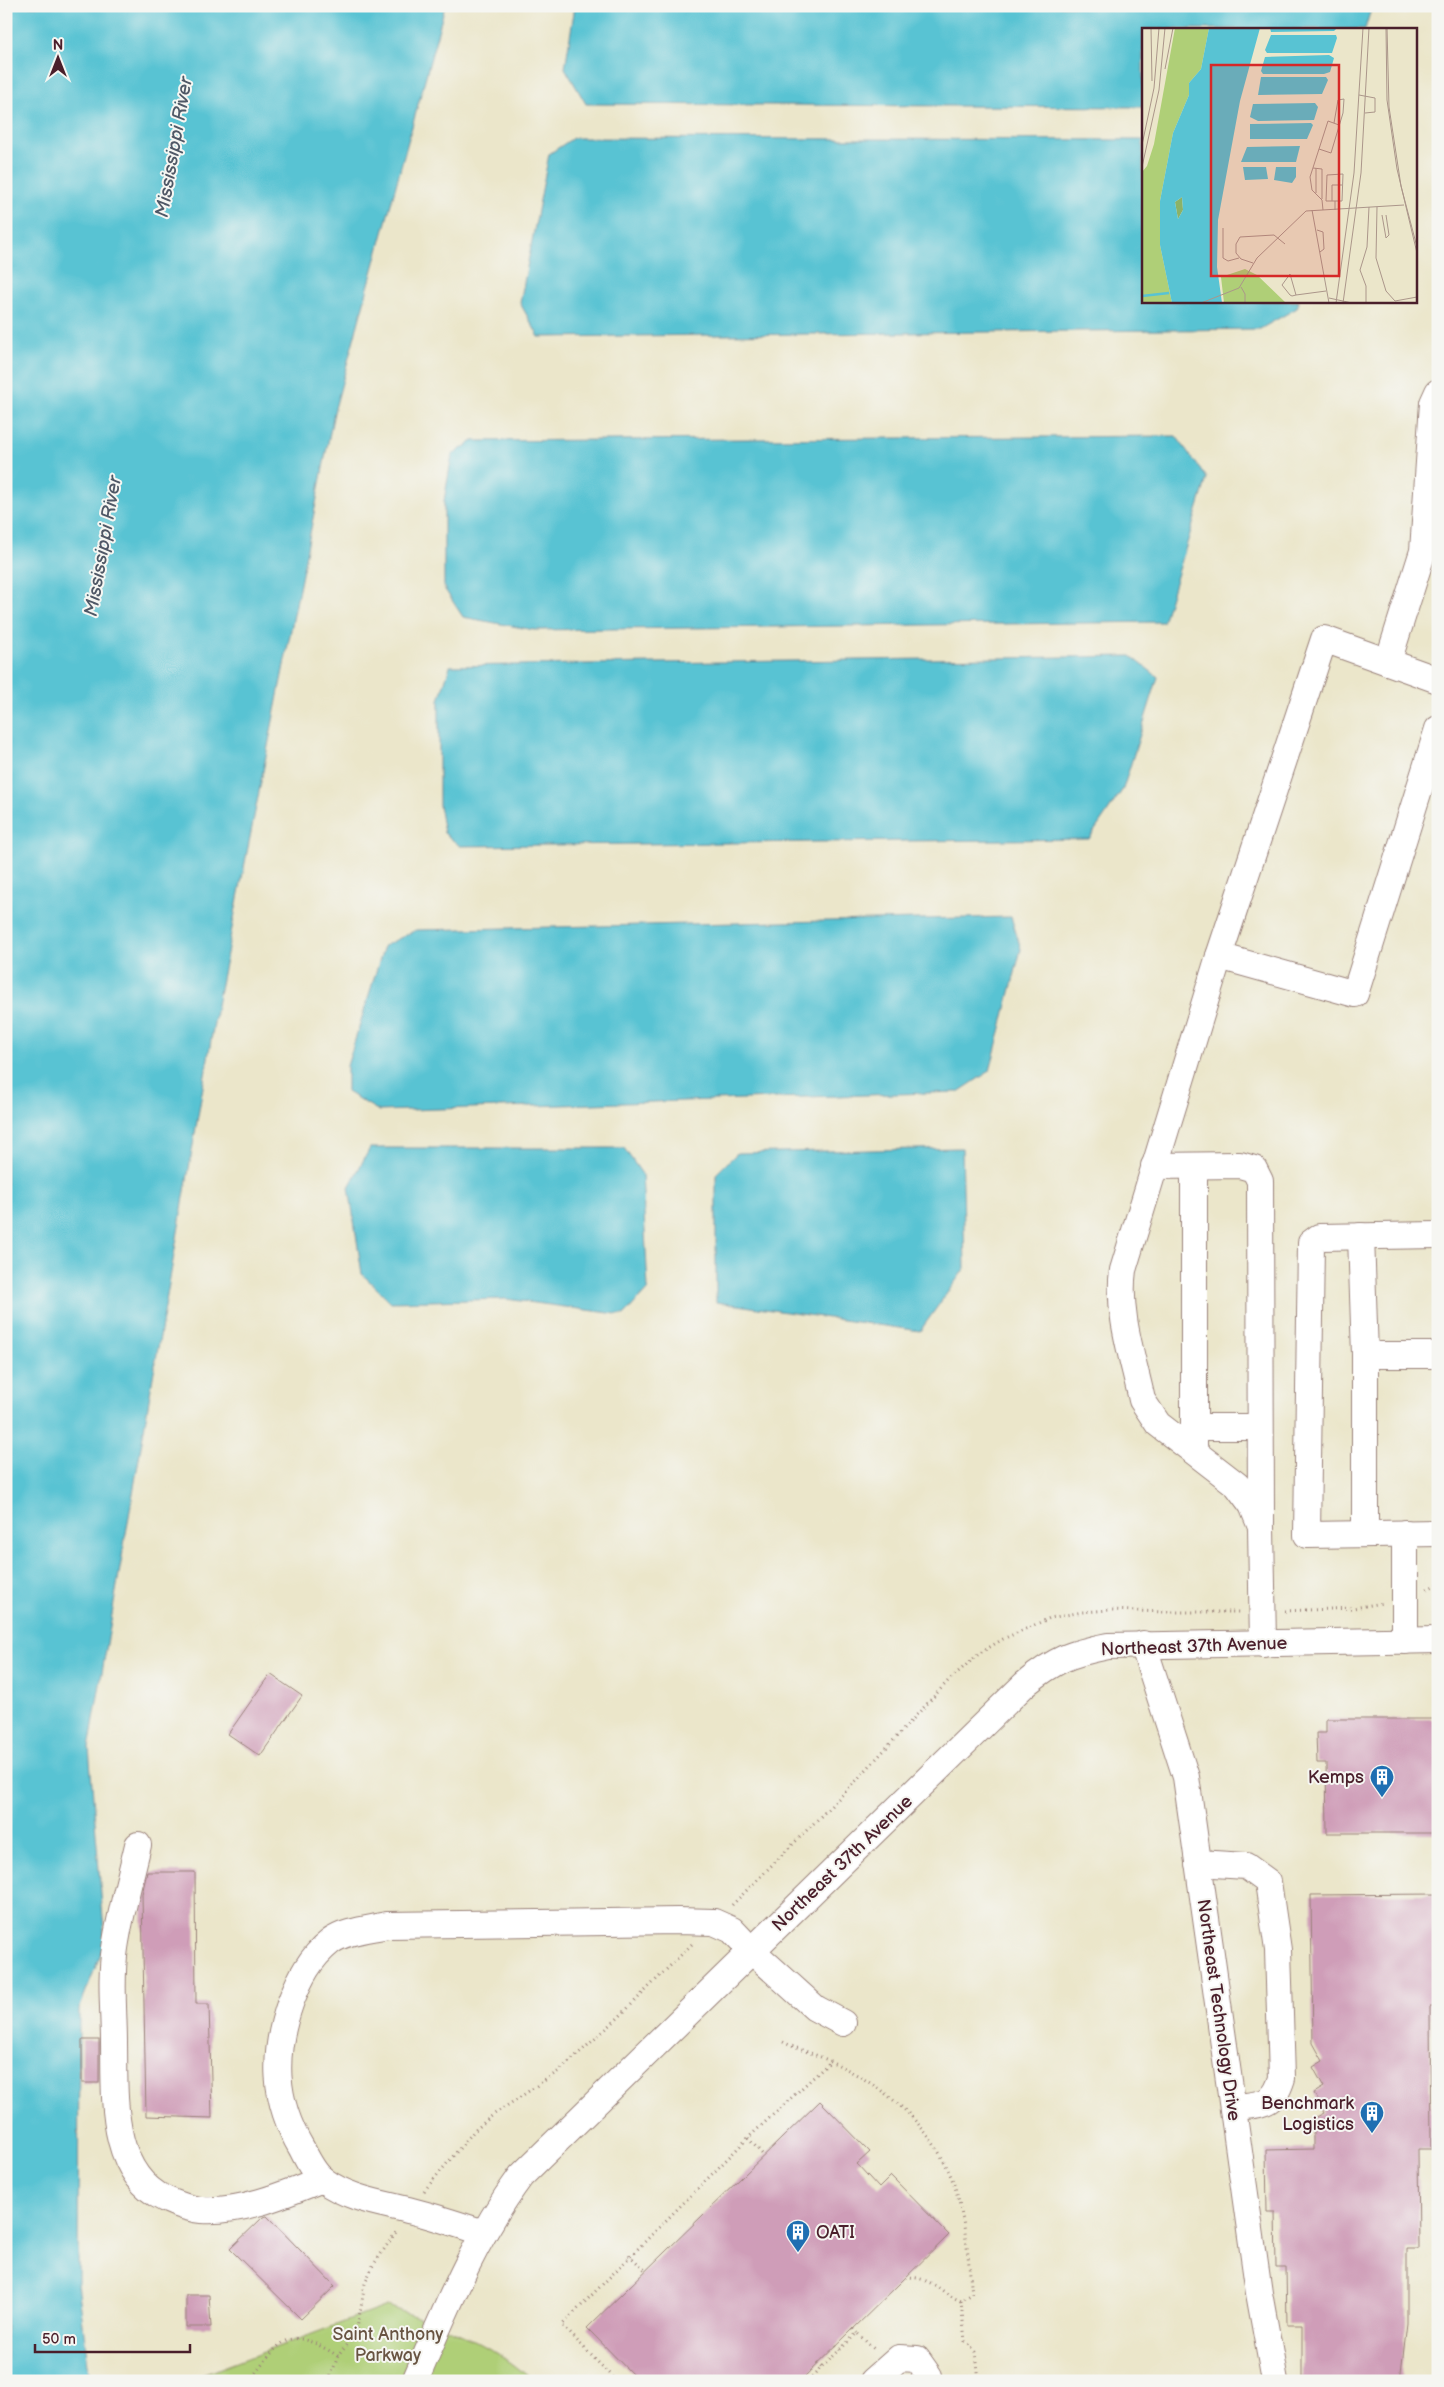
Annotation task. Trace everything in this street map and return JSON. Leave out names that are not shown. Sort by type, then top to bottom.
[{"type":"street","points":[[1388,662],[1423,551],[1433,403],[1438,392]]},
{"type":"street","points":[[1261,1527],[1252,1505],[1237,1484],[1194,1439],[1158,1424],[1146,1406],[1122,1306],[1120,1287],[1123,1270],[1219,956],[1324,639],[1438,680]]},
{"type":"street","points":[[1219,956],[1355,994],[1438,729]]},
{"type":"street","points":[[1154,1166],[1240,1165],[1254,1170],[1260,1180],[1260,1427],[1263,1644]]},
{"type":"street","points":[[1194,1166],[1194,1439]]},
{"type":"street","points":[[1438,1235],[1319,1237],[1311,1243],[1307,1535],[1438,1534]]},
{"type":"street","points":[[1361,1236],[1365,1355],[1365,1534]]},
{"type":"street","points":[[1365,1355],[1438,1355]]},
{"type":"street","points":[[1194,1439],[1260,1427]]},
{"type":"street","points":[[1405,1641],[1406,1533]]},
{"type":"street","name":"Northeast 37th Avenue","points":[[415,2381],[460,2277],[496,2210],[521,2176],[1018,1691],[1044,1668],[1072,1653],[1108,1646],[1438,1640]]},
{"type":"street","name":"Northeast Technology Drive","points":[[1143,1644],[1186,1777],[1259,2292],[1275,2381]]},
{"type":"street","points":[[138,1845],[115,1950],[114,2008],[118,2127],[126,2157],[134,2172],[138,2179],[155,2194],[178,2205],[201,2210],[242,2206],[322,2179]]},
{"type":"street","points":[[1198,1863],[1246,1866],[1268,1882],[1278,1950],[1282,2078],[1278,2093],[1268,2102],[1233,2108]]},
{"type":"street","points":[[484,2232],[367,2201],[342,2192],[322,2179],[290,2129],[281,2101],[278,2052],[282,2027],[304,1971],[315,1955],[332,1940],[358,1931],[388,1925],[714,1922],[732,1930],[752,1951],[815,2008],[843,2023]]},
{"type":"street","points":[[873,2381],[899,2358],[917,2359],[929,2376],[930,2381]]},
{"type":"path","points":[[783,2042],[831,2061],[891,2096],[923,2128],[942,2156],[958,2196],[963,2220],[972,2294],[961,2302]]},
{"type":"path","points":[[616,2381],[562,2325],[748,2138],[831,2061]]},
{"type":"path","points":[[748,2138],[764,2156]]},
{"type":"path","points":[[630,2255],[646,2271]]},
{"type":"path","points":[[906,2277],[918,2277],[932,2283],[949,2297],[961,2302]]},
{"type":"path","points":[[961,2302],[965,2341],[976,2352],[978,2381]]},
{"type":"path","points":[[853,2329],[876,2351]]},
{"type":"path","points":[[808,2381],[857,2332]]},
{"type":"path","points":[[249,2381],[271,2352],[287,2340],[299,2337],[308,2339],[338,2356],[329,2381]]},
{"type":"path","points":[[836,2345],[840,2349]]},
{"type":"path","points":[[817,2363],[822,2368]]},
{"type":"green space","name":"Saint Anthony Parkway","points":[[387,2306],[445,2328],[482,2345],[517,2367],[533,2381],[186,2381]]},
{"type":"water","name":"Mississippi River","points":[[6,6],[445,6],[334,412],[219,994],[89,1748],[105,1943],[79,2009],[78,2284],[90,2381],[6,2381]]},
{"type":"water","points":[[575,6],[1372,6],[1365,28],[1142,28],[1142,107],[586,104],[565,68]]},
{"type":"water","points":[[573,138],[1142,140],[1142,302],[1298,302],[1297,308],[1260,329],[539,337],[520,303],[549,154]]},
{"type":"water","points":[[1176,436],[1207,478],[1163,622],[534,630],[463,617],[444,588],[444,501],[452,455],[473,441]]},
{"type":"water","points":[[1131,656],[1158,677],[1123,789],[1089,839],[460,846],[444,833],[439,805],[439,700],[450,666]]},
{"type":"water","points":[[1011,917],[1021,949],[990,1071],[958,1092],[379,1111],[347,1092],[347,1066],[384,946],[416,930]]},
{"type":"water","points":[[370,1148],[624,1148],[642,1174],[648,1289],[624,1315],[506,1299],[391,1302],[362,1274],[349,1187]]},
{"type":"water","points":[[962,1148],[965,1268],[920,1331],[716,1302],[716,1174],[737,1153]]},
{"type":"building","points":[[270,1674],[302,1696],[260,1756],[228,1734]]},
{"type":"building","name":"Kemps","points":[[1326,1719],[1438,1719],[1438,1833],[1327,1833],[1326,1763],[1317,1763],[1316,1733],[1326,1733]]},
{"type":"building","points":[[147,1872],[195,1872],[196,2004],[209,2004],[212,2118],[146,2116],[142,1894]]},
{"type":"building","name":"Benchmark Logistics","points":[[1438,1894],[1438,2007],[1430,2007],[1431,2149],[1418,2149],[1419,2249],[1407,2249],[1407,2323],[1400,2381],[1302,2381],[1302,2325],[1287,2325],[1286,2268],[1276,2268],[1275,2212],[1267,2212],[1266,2150],[1313,2149],[1313,2119],[1324,2113],[1314,2093],[1324,2087],[1313,2067],[1323,2061],[1313,2043],[1311,1895]]},
{"type":"building","points":[[82,2040],[99,2040],[99,2083],[82,2083]]},
{"type":"building","name":"OATI","points":[[820,2101],[870,2152],[857,2164],[879,2188],[891,2176],[949,2235],[800,2381],[639,2381],[587,2328]]},
{"type":"building","points":[[267,2216],[335,2286],[301,2319],[230,2249],[263,2217]]},
{"type":"building","points":[[186,2295],[209,2295],[211,2327],[186,2327]]},
{"type":"place","name":"Kemps","points":[[1382,1798]]},
{"type":"place","name":"Benchmark Logistics","points":[[1372,2134]]},
{"type":"place","name":"OATI","points":[[798,2253]]}]
